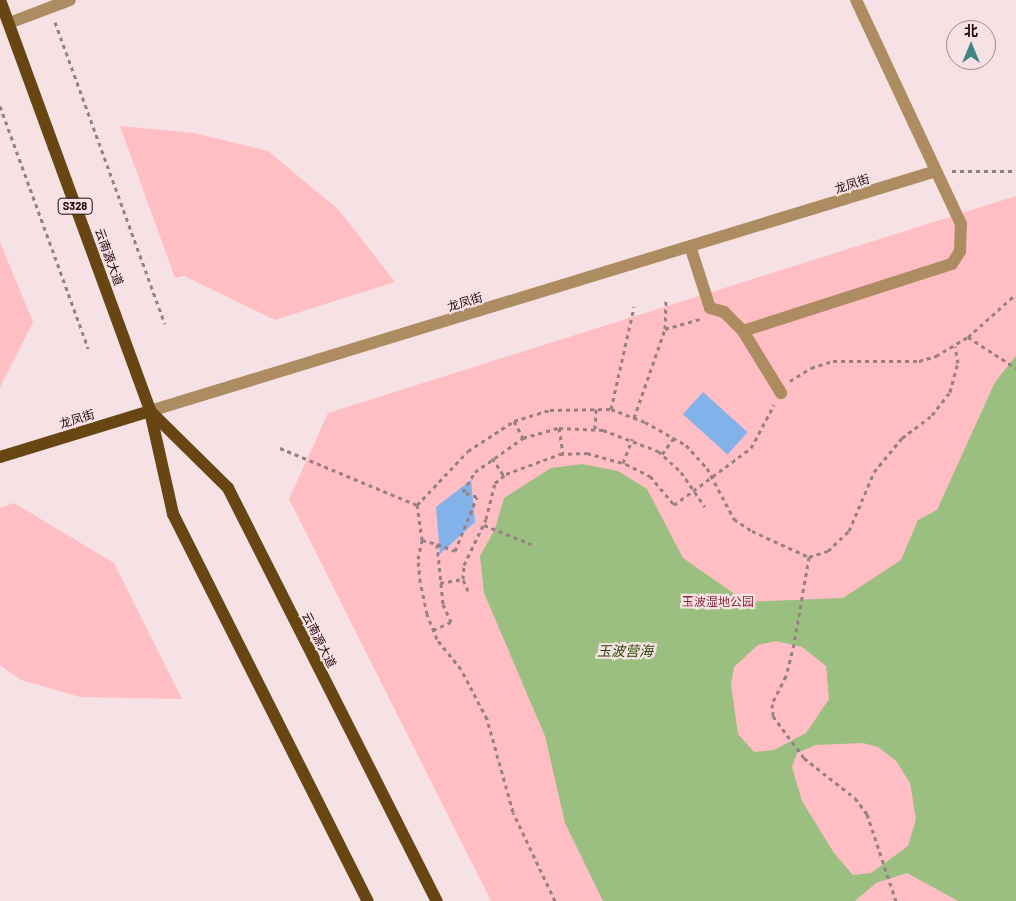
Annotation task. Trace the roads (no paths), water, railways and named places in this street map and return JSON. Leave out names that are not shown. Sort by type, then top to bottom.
[{"type":"main road","name":"云南源大道","points":[[0,0],[150,411],[173,514],[368,901]]},
{"type":"main road","name":"云南源大道","points":[[150,411],[228,488],[437,901]]},
{"type":"main road","name":"龙凤街","points":[[0,457],[150,411]]},
{"type":"street","points":[[8,23],[70,0]]},
{"type":"street","points":[[743,331],[952,264],[960,251],[961,224],[856,0]]},
{"type":"street","name":"龙凤街","points":[[150,411],[691,249],[936,171]]},
{"type":"street","points":[[691,249],[710,308],[724,312],[743,331],[781,393]]},
{"type":"water","name":"玉波营海","points":[[1016,356],[1016,901],[958,901],[907,873],[876,883],[855,901],[603,901],[565,823],[545,736],[484,593],[480,556],[495,529],[504,498],[551,468],[582,464],[618,471],[647,489],[683,558],[746,602],[843,598],[901,560],[918,520],[937,510],[995,382]],"holes":[[[776,641],[802,647],[826,666],[829,699],[806,733],[774,750],[754,752],[738,734],[731,685],[734,667],[758,645]],[[863,743],[878,747],[896,761],[910,783],[916,819],[908,846],[871,873],[853,875],[834,853],[802,801],[792,767],[797,753],[816,745]]]},
{"type":"park label","name":"玉波湿地公园","points":[[718,602]]}]
